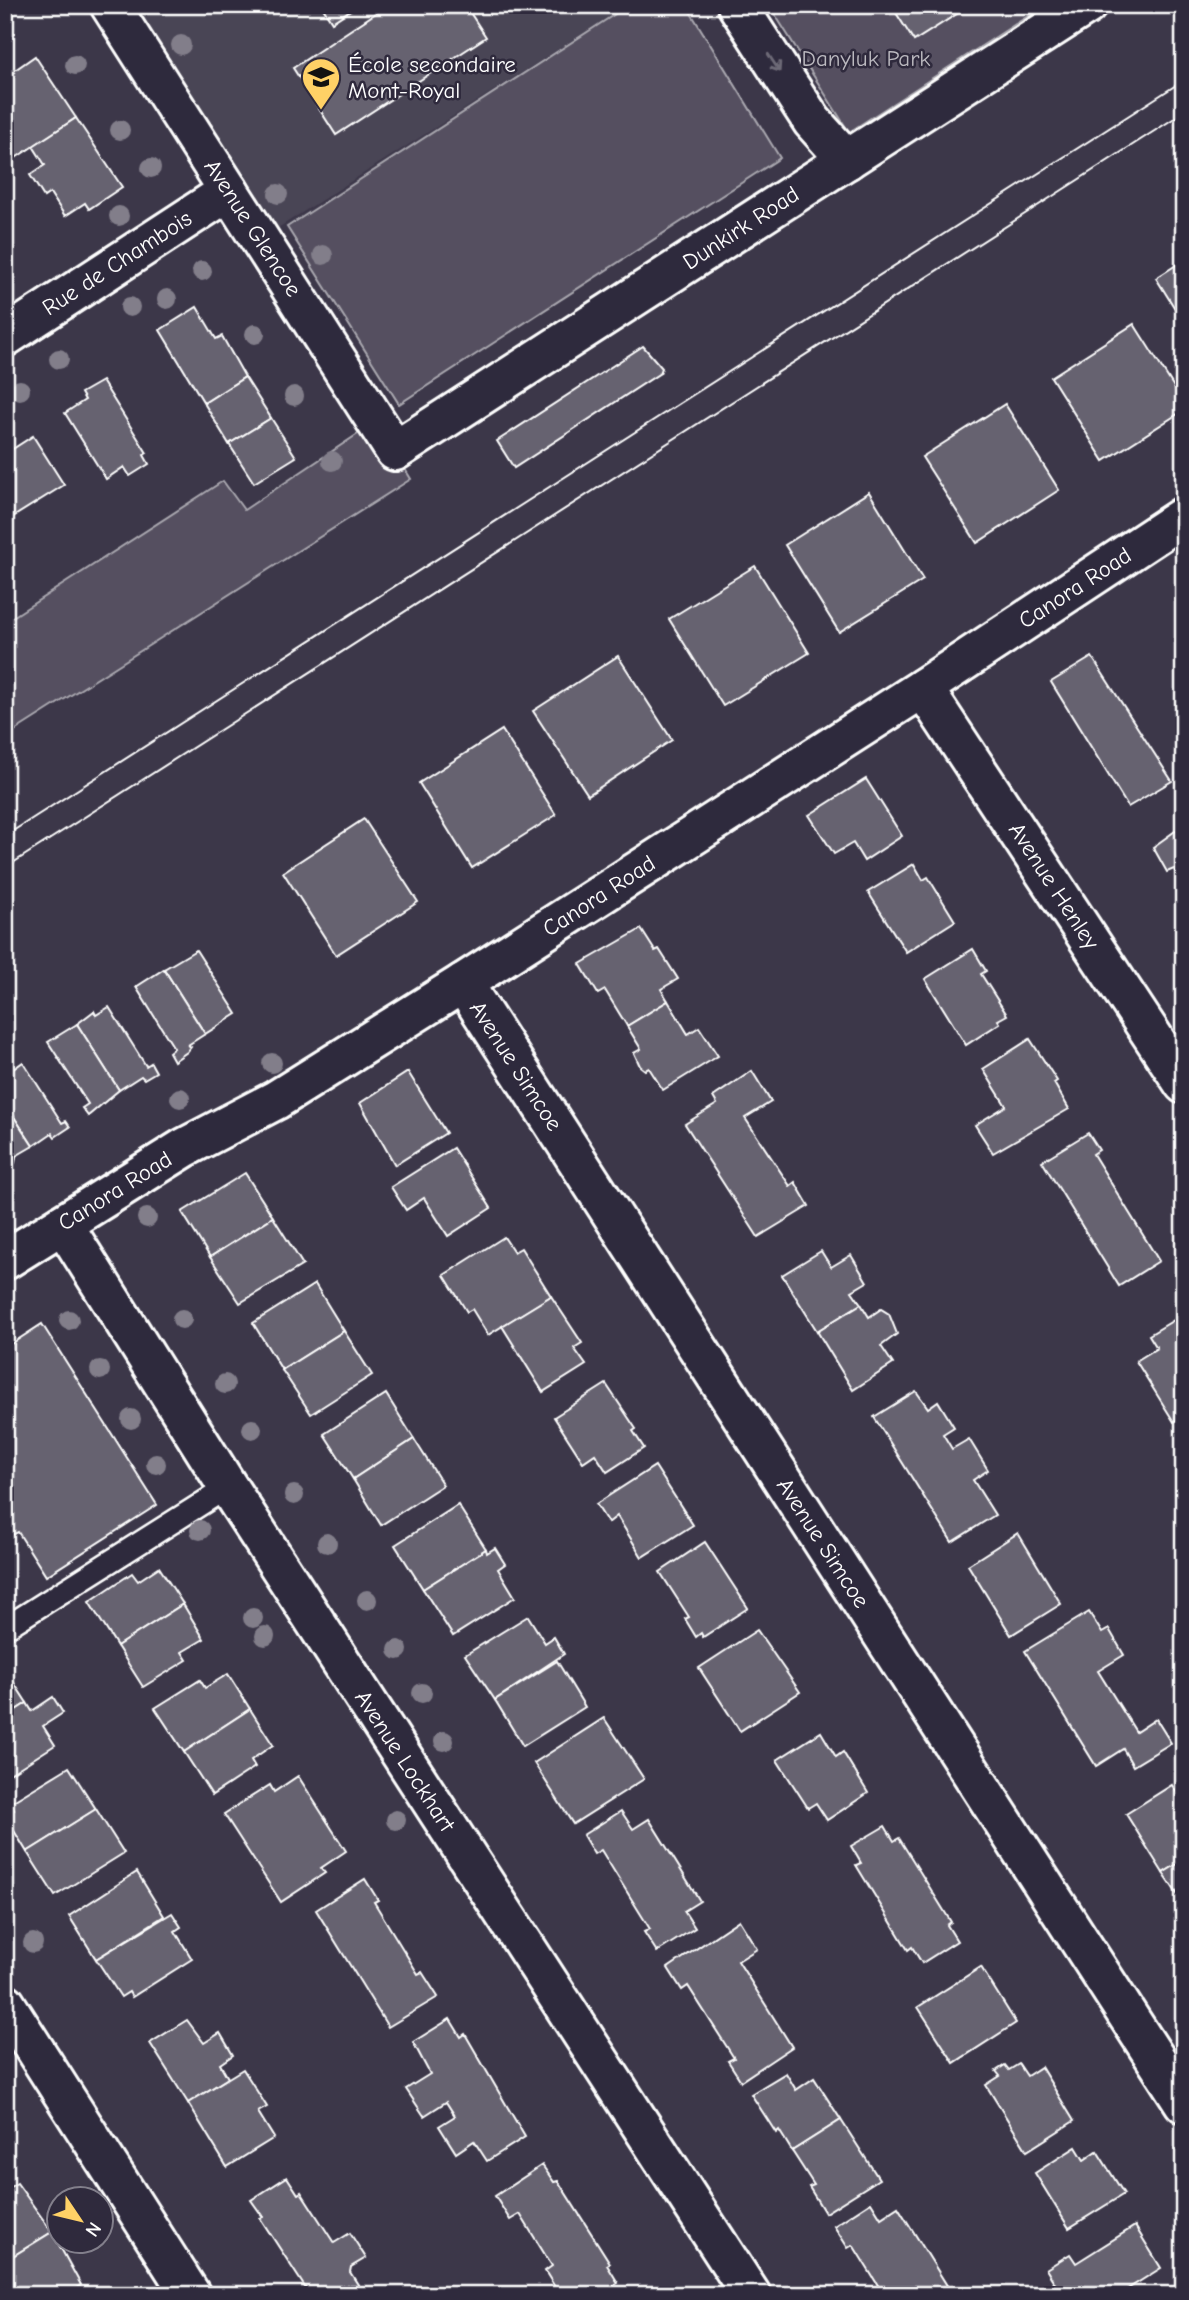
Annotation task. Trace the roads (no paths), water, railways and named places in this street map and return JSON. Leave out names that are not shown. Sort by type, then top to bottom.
[{"type":"street","name":"Avenue Glencoe","points":[[110,5],[395,451]]},
{"type":"street","points":[[737,5],[812,121],[847,160]]},
{"type":"street","name":"Dunkirk Road","points":[[395,451],[1087,5]]},
{"type":"street","name":"Rue de Chambois","points":[[5,337],[229,191]]},
{"type":"street","name":"Canora Road","points":[[5,1261],[184,1148],[276,1100],[463,983],[923,688],[1184,516]]},
{"type":"street","name":"Avenue Henley","points":[[923,688],[1184,1084]]},
{"type":"street","name":"Avenue Simcoe","points":[[463,983],[1184,2103]]},
{"type":"street","name":"Avenue Lockhart","points":[[63,1224],[228,1487],[751,2295]]},
{"type":"street","points":[[5,2003],[191,2295]]},
{"type":"lane","points":[[5,1628],[228,1487]]},
{"type":"tram line","points":[[5,836],[1184,80]]},
{"type":"tram line","points":[[5,868],[1184,112]]},
{"type":"place","name":"École secondaire Mont-Royal","points":[[321,111]]},
{"type":"park label","name":"Danyluk Park","points":[[866,58]]}]
